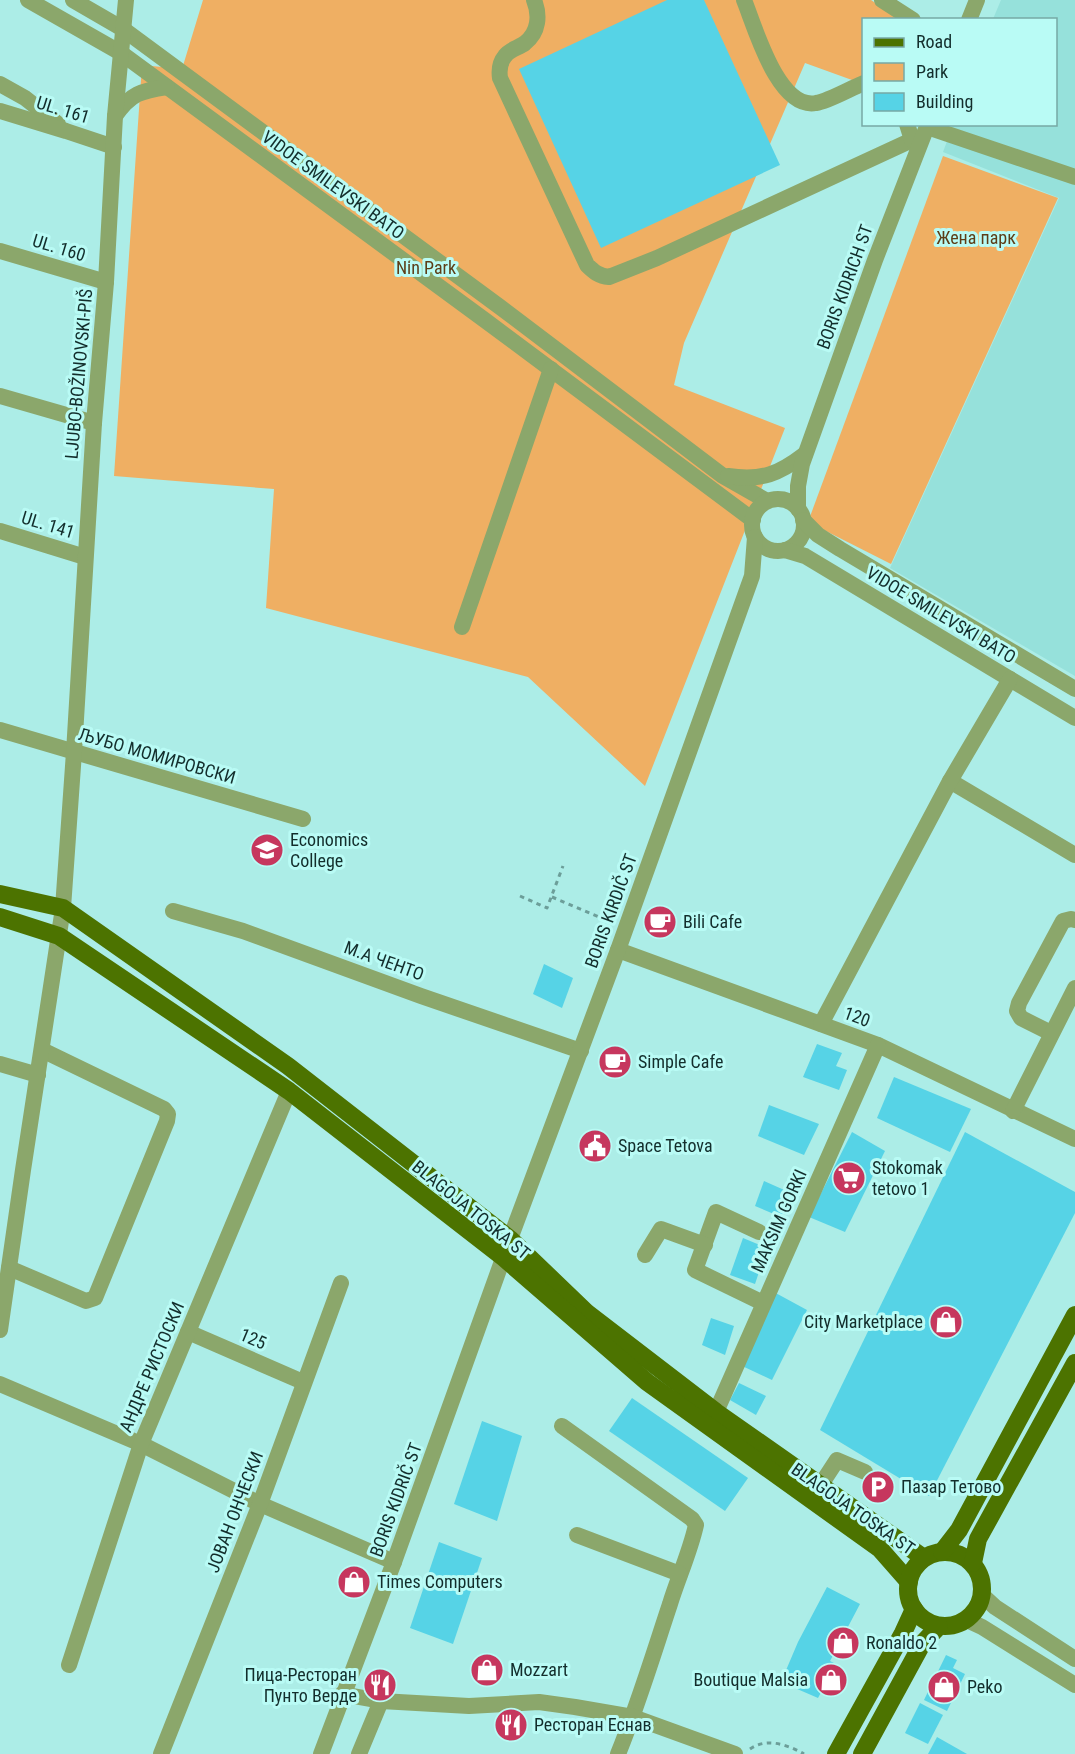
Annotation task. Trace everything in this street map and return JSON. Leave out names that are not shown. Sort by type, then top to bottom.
[{"type":"main road","name":"BLAGOJA TOSKA ST","points":[[0,894],[63,908],[288,1066],[510,1239],[587,1313],[716,1412],[924,1558]]},
{"type":"main road","name":"BLAGOJA TOSKA ST","points":[[0,917],[59,936],[289,1091],[504,1258],[647,1382],[880,1549],[909,1582]]},
{"type":"main road","points":[[942,1552],[958,1530],[1075,1314]]},
{"type":"main road","points":[[973,1563],[978,1539],[1075,1363]]},
{"type":"main road","points":[[942,1552],[959,1554],[973,1563],[981,1578],[982,1595],[977,1609],[967,1620],[954,1625],[939,1626],[925,1620],[914,1609],[908,1592],[909,1582],[914,1569],[924,1558],[942,1552]]},
{"type":"main road","points":[[836,1754],[914,1609]]},
{"type":"main road","points":[[862,1754],[922,1644],[939,1626]]},
{"type":"street","name":"VIDOE SMILEVSKI BATO","points":[[28,0],[121,53],[550,369],[754,528]]},
{"type":"street","name":"VIDOE SMILEVSKI BATO","points":[[73,0],[123,29],[500,307],[723,476],[772,500]]},
{"type":"street","name":"LJUBO-BOŽINOVSKI-PIŠ","points":[[0,1330],[63,908],[93,423],[106,282],[115,116],[126,0]]},
{"type":"street","points":[[534,0],[538,11],[535,31],[525,43],[503,57],[499,69],[500,78],[587,265],[594,273],[602,277],[609,277],[657,258],[919,131],[1075,177]]},
{"type":"street","points":[[744,0],[776,76],[790,95],[802,102],[816,103],[862,84]]},
{"type":"street","points":[[882,0],[910,18]]},
{"type":"street","points":[[970,18],[976,0]]},
{"type":"street","points":[[0,84],[25,98],[66,131]]},
{"type":"street","points":[[115,116],[124,103],[137,94],[166,87]]},
{"type":"street","name":"UL. 161","points":[[0,111],[114,147]]},
{"type":"street","name":"BORIS KIDRICH ST","points":[[801,514],[798,486],[804,459],[919,131]]},
{"type":"street","name":"UL. 160","points":[[0,250],[106,282]]},
{"type":"street","points":[[462,627],[550,369]]},
{"type":"street","points":[[0,396],[93,423]]},
{"type":"street","points":[[723,476],[745,478],[766,476],[804,459]]},
{"type":"street","name":"BORIS KIDRICH ST","points":[[772,500],[790,483],[804,459]]},
{"type":"street","points":[[772,500],[792,503],[801,514],[803,530],[800,539],[793,546],[781,550],[768,549],[760,544],[754,528],[755,512],[772,500]]},
{"type":"street","name":"VIDOE SMILEVSKI BATO","points":[[801,514],[818,536],[1075,688]]},
{"type":"street","name":"BORIS KIRDIČ ST","points":[[504,1258],[618,950],[752,576],[754,528]]},
{"type":"street","name":"UL. 141","points":[[0,531],[85,557]]},
{"type":"street","name":"VIDOE SMILEVSKI BATO","points":[[781,550],[805,556],[1075,718]]},
{"type":"street","name":"BORIS KIRDIČ ST","points":[[752,576],[781,550]]},
{"type":"street","points":[[821,1024],[950,781],[1010,679]]},
{"type":"street","name":"ЉУБО МОМИРОВСКИ","points":[[0,730],[303,819]]},
{"type":"street","points":[[950,781],[1075,855]]},
{"type":"street","name":"М.А ЧЕНТО","points":[[173,911],[243,931],[581,1051]]},
{"type":"street","points":[[1051,1033],[1022,1018],[1017,1011],[1019,1003],[1063,921],[1075,920]]},
{"type":"street","name":"120","points":[[618,950],[878,1045],[1075,1139]]},
{"type":"street","points":[[1013,1111],[1075,988]]},
{"type":"street","name":"MAKSIM GORKI","points":[[716,1412],[878,1045]]},
{"type":"street","points":[[9,1268],[86,1301],[95,1299],[168,1114],[164,1109],[42,1050]]},
{"type":"street","points":[[0,1064],[38,1075]]},
{"type":"street","name":"АНДРЕ РИСТОСКИ","points":[[69,1665],[141,1444],[289,1091]]},
{"type":"street","points":[[759,1232],[716,1212],[695,1270],[763,1303]]},
{"type":"street","points":[[645,1255],[661,1228],[705,1245]]},
{"type":"street","name":"BORIS KIDRIČ ST","points":[[321,1754],[394,1562],[504,1258]]},
{"type":"street","name":"ЈОВАН ОНЧЕСКИ","points":[[161,1754],[260,1503],[341,1283]]},
{"type":"street","name":"125","points":[[188,1332],[303,1382]]},
{"type":"street","points":[[0,1384],[141,1444],[260,1503],[394,1562]]},
{"type":"street","points":[[562,1426],[692,1519],[696,1525],[692,1543],[633,1717],[618,1754]]},
{"type":"street","points":[[820,1486],[837,1460],[865,1472]]},
{"type":"street","points":[[577,1535],[680,1574]]},
{"type":"street","points":[[982,1595],[995,1607],[1075,1659]]},
{"type":"street","points":[[967,1620],[1075,1685]]},
{"type":"street","points":[[342,1694],[381,1701],[469,1706],[538,1702],[633,1717],[742,1752]]},
{"type":"street","points":[[359,1754],[381,1701]]},
{"type":"path","points":[[520,896],[548,908],[563,866]]},
{"type":"path","points":[[552,897],[611,922]]},
{"type":"path","points":[[742,1752],[767,1743],[779,1743],[804,1754]]},
{"type":"shaded area","points":[[1001,0],[1075,0],[1075,676],[890,568],[1059,198],[943,152],[953,126],[1057,126],[1057,18],[993,18]]},
{"type":"green space","name":"Nin Park","points":[[203,0],[871,0],[898,18],[862,18],[862,84],[805,63],[684,343],[674,385],[785,428],[645,786],[528,677],[266,608],[274,489],[114,476],[142,65],[182,69]]},
{"type":"green space","name":"Жена парк","points":[[943,156],[1058,198],[891,564],[808,522]]},
{"type":"building","points":[[667,0],[704,0],[780,165],[601,248],[519,69]]},
{"type":"building","points":[[544,964],[573,978],[562,1008],[533,994]]},
{"type":"building","points":[[817,1044],[842,1053],[836,1066],[847,1070],[839,1090],[803,1077]]},
{"type":"building","points":[[894,1077],[971,1109],[950,1152],[877,1118]]},
{"type":"building","points":[[769,1105],[819,1124],[804,1155],[758,1136]]},
{"type":"building","points":[[852,1132],[885,1151],[845,1232],[809,1217]]},
{"type":"building","name":"City Marketplace","points":[[965,1132],[1075,1192],[1075,1213],[929,1496],[820,1430]]},
{"type":"building","points":[[764,1181],[791,1193],[781,1217],[755,1206]]},
{"type":"building","points":[[743,1238],[767,1248],[755,1284],[730,1275]]},
{"type":"building","points":[[772,1291],[807,1310],[772,1380],[740,1365]]},
{"type":"building","points":[[711,1318],[734,1326],[725,1355],[702,1345]]},
{"type":"building","points":[[739,1383],[766,1396],[756,1415],[730,1400]]},
{"type":"building","points":[[632,1398],[748,1478],[725,1511],[609,1431]]},
{"type":"building","points":[[482,1421],[522,1436],[497,1521],[454,1504]]},
{"type":"building","points":[[439,1542],[482,1558],[453,1644],[410,1628]]},
{"type":"building","points":[[827,1587],[860,1604],[830,1661],[836,1664],[818,1698],[781,1682],[798,1642]]},
{"type":"building","name":"Peko","points":[[946,1655],[957,1660],[953,1668],[965,1674],[947,1711],[924,1700]]},
{"type":"building","points":[[920,1703],[943,1715],[928,1744],[905,1733]]},
{"type":"building","points":[[937,1737],[967,1754],[928,1754]]},
{"type":"place","name":"Economics College","points":[[267,850]]},
{"type":"place","name":"Bili Cafe","points":[[660,922]]},
{"type":"place","name":"Simple Cafe","points":[[615,1062]]},
{"type":"place","name":"Space Tetova","points":[[595,1146]]},
{"type":"place","name":"Stokomak tetovo 1","points":[[849,1178]]},
{"type":"place","name":"City Marketplace","points":[[946,1322]]},
{"type":"place","name":"Пазар Тетово","points":[[878,1487]]},
{"type":"place","name":"Times Computers","points":[[354,1582]]},
{"type":"place","name":"Ronaldo 2","points":[[843,1643]]},
{"type":"place","name":"Mozzart","points":[[487,1670]]},
{"type":"place","name":"Boutique Malsia","points":[[831,1680]]},
{"type":"place","name":"Пица-Ресторан Пунто Верде","points":[[380,1685]]},
{"type":"place","name":"Peko","points":[[944,1687]]},
{"type":"place","name":"Ресторан Еснав","points":[[511,1725]]}]
